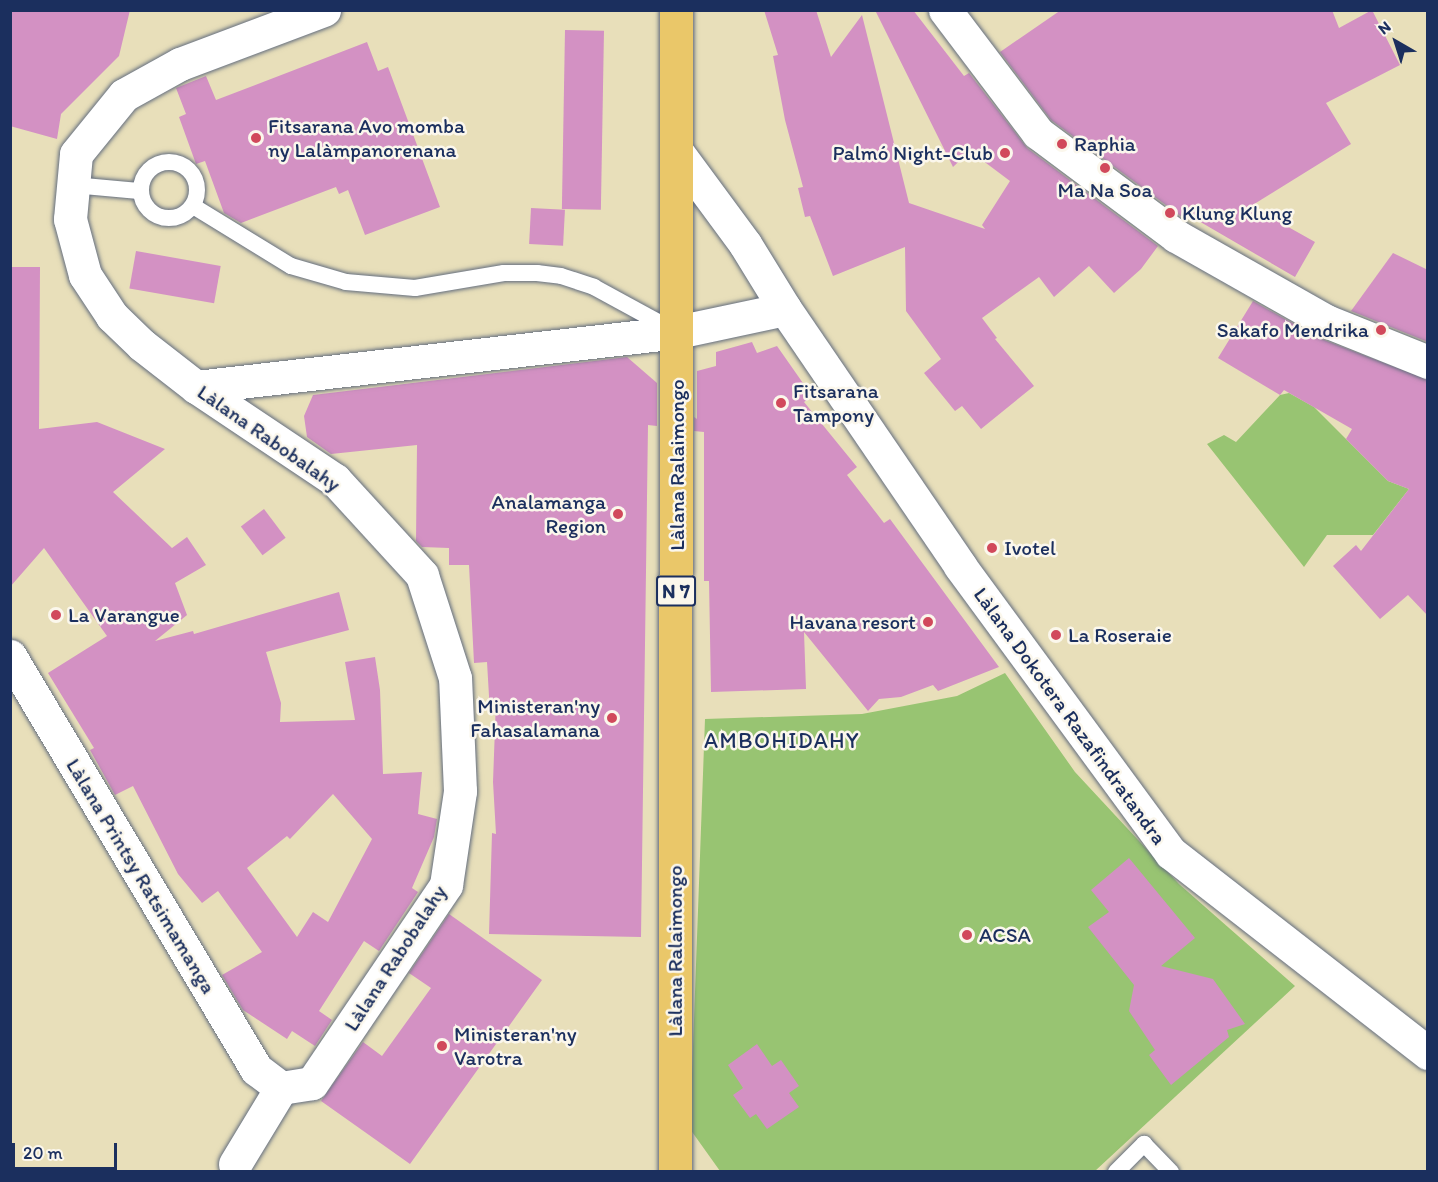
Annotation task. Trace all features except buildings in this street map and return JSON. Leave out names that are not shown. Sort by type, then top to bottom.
[{"type":"main road","name":"Làlana Ralaimongo","points":[[675,1172],[678,153],[676,10]]},
{"type":"street","name":"Làlana Rabobalahy","points":[[281,1088],[312,1083],[446,885],[460,791],[455,678],[422,575],[335,480],[196,387],[142,345],[112,316],[85,275],[70,219],[76,154],[124,95],[180,64],[324,10]]},
{"type":"street","points":[[945,10],[1038,133],[1176,236],[1326,321],[1428,362]]},
{"type":"street","name":"Làlana Dokotera Razafindratandra","points":[[678,153],[745,244],[785,309],[960,566],[1171,853],[1428,1053]]},
{"type":"street","points":[[196,387],[677,332],[785,309]]},
{"type":"street","name":"Làlana Printsy Ratsimamanga","points":[[10,657],[256,1069],[281,1088]]},
{"type":"street","points":[[235,1164],[281,1088]]},
{"type":"lane","points":[[177,162],[191,172],[197,189],[193,206],[179,217],[160,218],[146,208],[140,190],[145,174],[159,163],[177,162]]},
{"type":"lane","points":[[74,185],[140,190]]},
{"type":"lane","points":[[193,206],[291,266],[346,282],[415,288],[504,273],[561,276],[594,287],[677,332]]},
{"type":"lane","points":[[1116,1172],[1144,1144],[1171,1172]]},
{"type":"green space","points":[[1289,393],[1314,407],[1388,481],[1409,489],[1373,535],[1327,535],[1304,567],[1207,444],[1224,435],[1236,442],[1280,395]]},
{"type":"green space","name":"ACSA","points":[[1005,673],[1075,772],[1179,884],[1295,986],[1095,1171],[720,1171],[690,1129],[705,719],[862,714],[957,696]]},
{"type":"place","name":"Fitsarana Avo momba ny Lalàmpanorenana","points":[[256,138]]},
{"type":"place","name":"Raphia","points":[[1062,144]]},
{"type":"place","name":"Palmó Night-Club","points":[[1005,153]]},
{"type":"place","name":"Ma Na Soa","points":[[1105,168]]},
{"type":"place","name":"Klung Klung","points":[[1170,213]]},
{"type":"place","name":"Sakafo Mendrika","points":[[1381,330]]},
{"type":"place","name":"Fitsarana Tampony","points":[[781,403]]},
{"type":"place","name":"Analamanga Region","points":[[618,514]]},
{"type":"place","name":"Ivotel","points":[[992,548]]},
{"type":"place","name":"La Varangue","points":[[56,615]]},
{"type":"place","name":"Havana resort","points":[[928,622]]},
{"type":"place","name":"La Roseraie","points":[[1056,635]]},
{"type":"place","name":"Ministeran'ny Fahasalamana","points":[[612,718]]},
{"type":"place","name":"ACSA","points":[[967,935]]},
{"type":"place","name":"Ministeran'ny Varotra","points":[[442,1046]]},
{"type":"district","name":"AMBOHIDAHY","points":[[782,741]]}]
